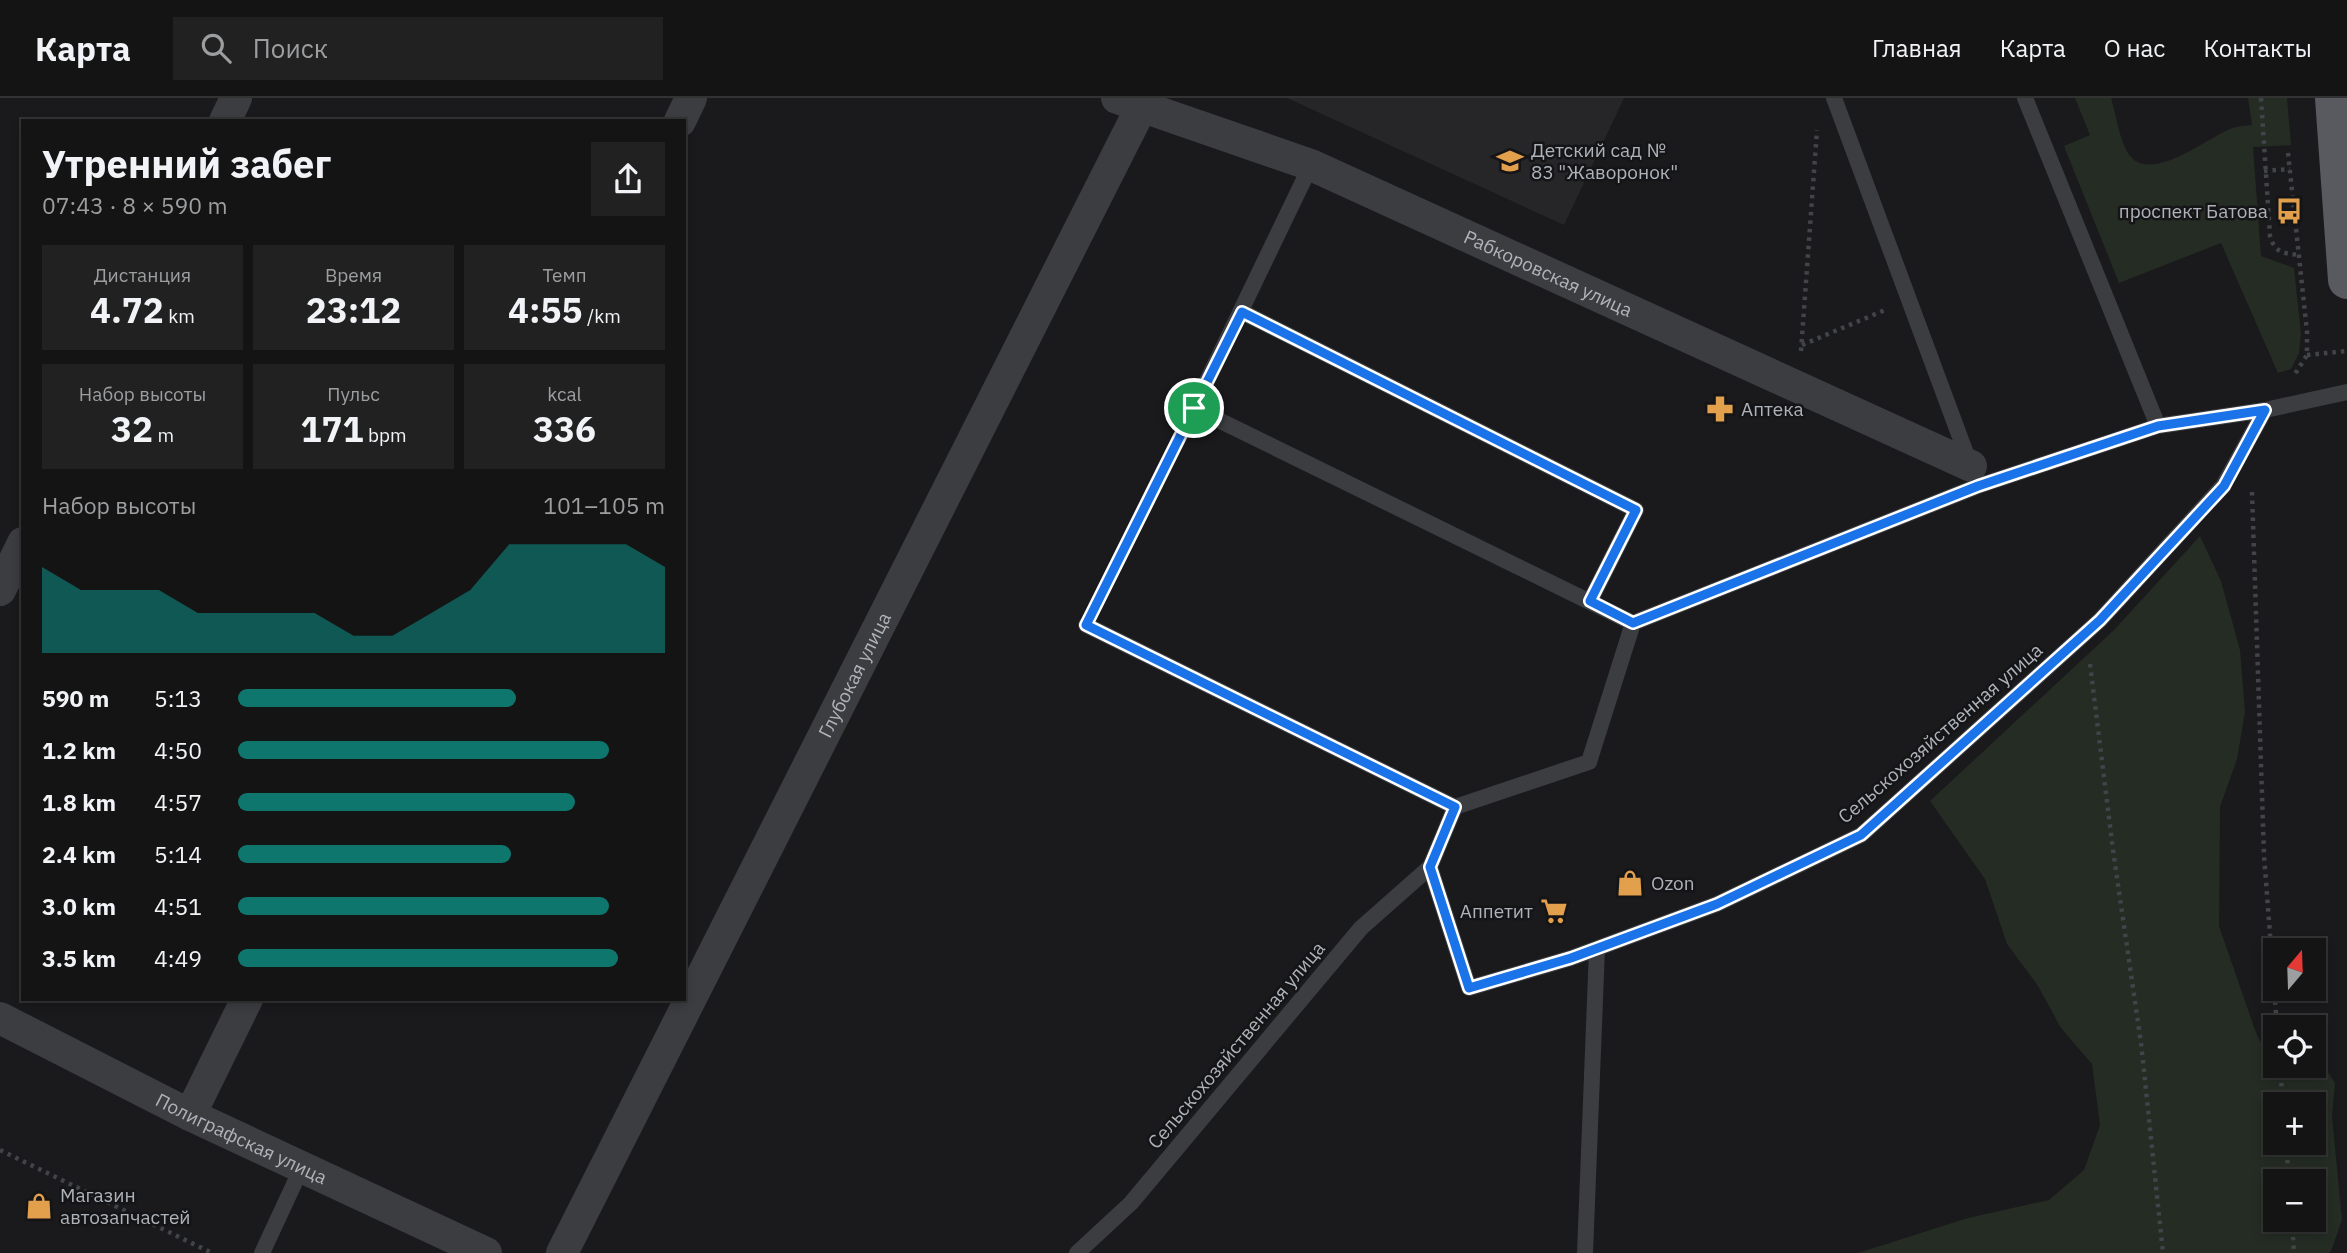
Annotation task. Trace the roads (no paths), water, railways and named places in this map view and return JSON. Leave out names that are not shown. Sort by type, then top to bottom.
[{"type":"main road","points":[[2334,98],[2347,279]]},
{"type":"street","points":[[226,119],[236,98]]},
{"type":"street","points":[[681,119],[691,98]]},
{"type":"street","name":"Рабкоровская улица","points":[[1135,101],[1311,165],[1799,387],[1975,476]]},
{"type":"street","name":"Глубокая улица","points":[[562,1253],[1135,101]]},
{"type":"street","points":[[0,590],[21,547]]},
{"type":"street","points":[[190,1115],[246,1001]]},
{"type":"street","name":"Полиграфская улица","points":[[0,1018],[190,1115],[486,1253]]},
{"type":"lane","points":[[1834,98],[1975,476]]},
{"type":"lane","points":[[2025,98],[2158,426]]},
{"type":"lane","points":[[1311,165],[1194,408],[1633,623]]},
{"type":"lane","points":[[1242,312],[1636,510],[1590,601]]},
{"type":"lane","points":[[1086,625],[1455,807],[1589,761],[1633,623],[1975,476],[2158,426],[2265,410],[2347,392]]},
{"type":"lane","name":"Сельскохозяйственная улица","points":[[1077,1253],[1131,1203],[1361,928],[1430,867],[1469,988],[1597,948],[1717,904],[1861,835],[2086,632],[2224,486],[2265,410]]},
{"type":"lane","points":[[1430,867],[1455,807]]},
{"type":"lane","points":[[1585,1253],[1597,948]]},
{"type":"lane","points":[[262,1253],[302,1167]]},
{"type":"place","name":"Детский сад № 83 \"Жаворонок\"","points":[[1510,161]]},
{"type":"place","name":"проспект Батова","points":[[2289,211]]},
{"type":"place","name":"Аптека","points":[[1720,409]]},
{"type":"place","name":"Ozon","points":[[1630,883]]},
{"type":"place","name":"Аппетит","points":[[1554,911]]},
{"type":"place","name":"Магазин автозапчастей","points":[[39,1206]]}]
